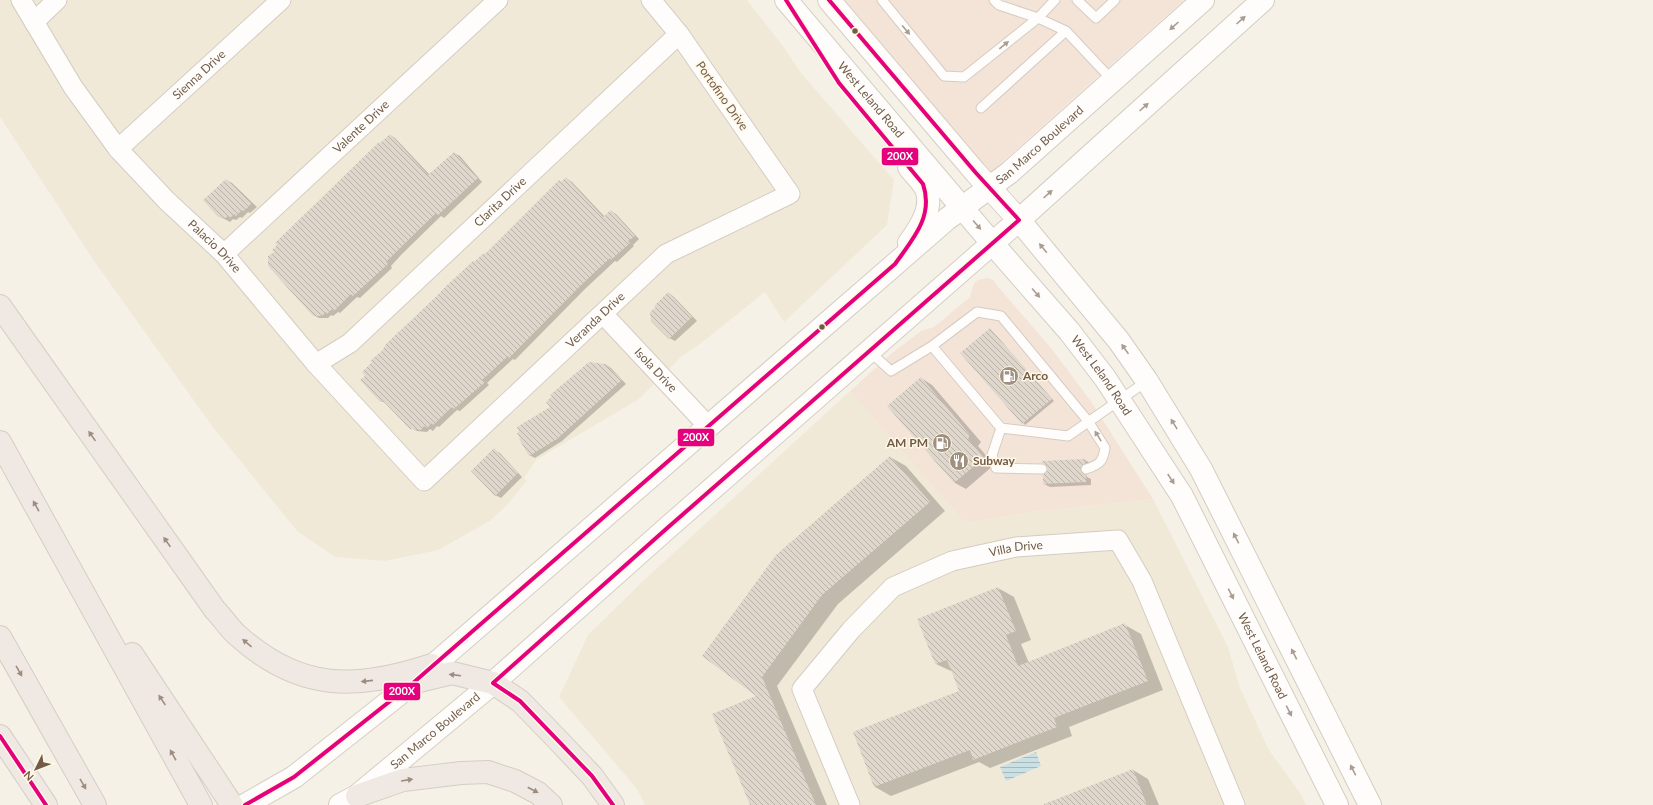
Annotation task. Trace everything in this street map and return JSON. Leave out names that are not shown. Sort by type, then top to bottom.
[{"type":"highway","points":[[0,306],[216,610],[236,634],[261,655],[284,669],[312,678],[340,682],[370,681],[405,674],[432,665]]},
{"type":"highway","points":[[0,442],[196,797]]},
{"type":"highway","points":[[52,536],[216,778],[232,805]]},
{"type":"highway","points":[[0,637],[95,805]]},
{"type":"highway","points":[[413,683],[452,673],[493,683],[520,701],[592,776],[613,805]]},
{"type":"highway","points":[[0,736],[46,805]]},
{"type":"highway","points":[[348,800],[403,780],[461,773],[488,772],[515,781],[538,793],[552,805]]},
{"type":"main road","points":[[830,0],[1019,220],[1119,341],[1147,381],[1201,468],[1370,805]]},
{"type":"main road","name":"San Marco Boulevard","points":[[245,805],[294,777],[413,683],[947,219],[1009,174],[1203,0]]},
{"type":"main road","name":"San Marco Boulevard","points":[[348,800],[493,683],[664,530],[1019,220],[1263,0]]},
{"type":"main road","points":[[790,5],[839,83],[923,184],[926,190],[928,199],[927,210],[923,220],[895,264]]},
{"type":"main road","name":"West Leland Road","points":[[790,5],[961,208],[1069,331],[1120,399],[1182,496],[1337,805]]},
{"type":"street","name":"Palacio Drive","points":[[21,0],[73,87],[118,149],[167,201],[224,254],[316,364],[424,481]]},
{"type":"street","points":[[34,22],[57,0]]},
{"type":"street","name":"Sienna Drive","points":[[118,149],[281,0]]},
{"type":"street","name":"Valente Drive","points":[[224,254],[498,0]]},
{"type":"street","name":"Portofino Drive","points":[[652,0],[679,34],[790,194]]},
{"type":"street","name":"Clarita Drive","points":[[316,364],[350,343],[679,34]]},
{"type":"street","name":"Veranda Drive","points":[[424,481],[666,254],[790,194]]},
{"type":"street","name":"Isola Drive","points":[[603,314],[708,426]]},
{"type":"street","name":"Villa Drive","points":[[850,805],[802,689],[851,630],[893,587],[952,561],[1016,547],[1118,540],[1142,581],[1235,805]]},
{"type":"lane","points":[[882,0],[944,76],[964,77],[1038,18],[1055,0]]},
{"type":"lane","points":[[994,0],[999,4],[1038,18],[1066,31],[1113,81]]},
{"type":"lane","points":[[1078,0],[1096,18],[1115,0]]},
{"type":"lane","points":[[981,108],[1066,31]]},
{"type":"lane","points":[[869,351],[891,371],[932,346],[977,312],[1001,316],[1088,421],[1105,448],[1103,458],[1095,466],[1086,469]]},
{"type":"lane","points":[[932,346],[1001,428],[1068,436],[1147,381]]},
{"type":"lane","points":[[1001,428],[992,455],[996,468],[1042,469]]},
{"type":"shaded area","points":[[0,0],[747,0],[783,46],[801,73],[894,180],[887,225],[784,322],[765,292],[700,344],[682,356],[639,399],[536,460],[524,478],[527,481],[506,506],[490,521],[438,550],[385,561],[335,557],[297,531],[212,426],[94,261],[0,117]]},
{"type":"shaded area","points":[[841,0],[1184,0],[991,172]]},
{"type":"shaded area","points":[[987,278],[994,280],[1051,348],[1090,400],[1153,499],[1033,512],[965,523],[850,391],[892,353],[921,331],[934,327],[970,297],[974,283],[978,280]]},
{"type":"shaded area","points":[[850,391],[965,523],[1033,512],[1153,499],[1228,647],[1240,688],[1269,750],[1300,793],[1306,805],[645,805],[637,789],[559,697],[588,635],[643,581]]},
{"type":"water","points":[[1036,752],[1041,766],[1006,781],[1000,767]]},
{"type":"building","points":[[390,134],[428,175],[454,152],[478,178],[438,215],[436,213],[386,262],[388,264],[353,296],[351,294],[334,311],[332,309],[327,314],[326,312],[322,316],[313,316],[268,266],[268,256],[274,252],[272,250],[277,245],[275,243],[379,142],[380,143]]},
{"type":"building","points":[[566,177],[603,217],[611,210],[635,236],[628,241],[630,243],[611,260],[610,258],[579,287],[509,358],[508,356],[482,380],[485,382],[454,409],[452,407],[433,425],[432,423],[427,428],[424,426],[421,430],[410,429],[382,400],[380,402],[360,380],[365,376],[362,372],[372,362],[370,361],[382,351],[386,344],[441,291],[473,261],[474,262],[484,253],[485,254],[559,180],[561,182]]},
{"type":"building","points":[[226,179],[252,203],[236,216],[234,214],[230,218],[228,216],[224,219],[218,217],[203,200]]},
{"type":"building","points":[[668,292],[692,317],[669,339],[651,321],[650,312]]},
{"type":"building","points":[[990,328],[1052,399],[1022,424],[960,353]]},
{"type":"building","points":[[589,362],[605,364],[622,380],[557,439],[529,456],[519,439],[517,427],[550,407],[546,402],[552,396],[550,395]]},
{"type":"building","points":[[921,377],[970,435],[968,439],[984,458],[954,483],[887,406]]},
{"type":"building","points":[[494,448],[518,473],[495,496],[471,471]]},
{"type":"building","points":[[890,456],[930,502],[822,595],[762,677],[816,805],[750,805],[712,714],[756,696],[702,656],[776,555]]},
{"type":"building","points":[[1085,459],[1085,463],[1080,468],[1082,473],[1086,475],[1086,482],[1043,484],[1043,475],[1048,469],[1042,461]]},
{"type":"building","points":[[998,587],[1016,631],[1006,635],[1018,666],[1125,623],[1148,681],[1054,718],[1057,727],[973,760],[970,750],[874,787],[853,732],[959,691],[947,660],[935,664],[917,619]]},
{"type":"building","points":[[1133,769],[1147,805],[1044,805],[1044,804]]},
{"type":"transit line","name":"200X","points":[[245,805],[294,777],[413,683],[895,264],[909,245],[924,217],[926,196],[923,184],[839,83],[786,0]]},
{"type":"transit line","name":"200X","points":[[613,805],[592,776],[520,701],[493,683],[665,530],[1019,220],[976,173],[829,0]]},
{"type":"transit line","name":"200X","points":[[0,736],[46,805]]},
{"type":"place","name":"Arco","points":[[1009,376]]},
{"type":"place","name":"AM PM","points":[[942,443]]},
{"type":"place","name":"Subway","points":[[959,461]]}]
